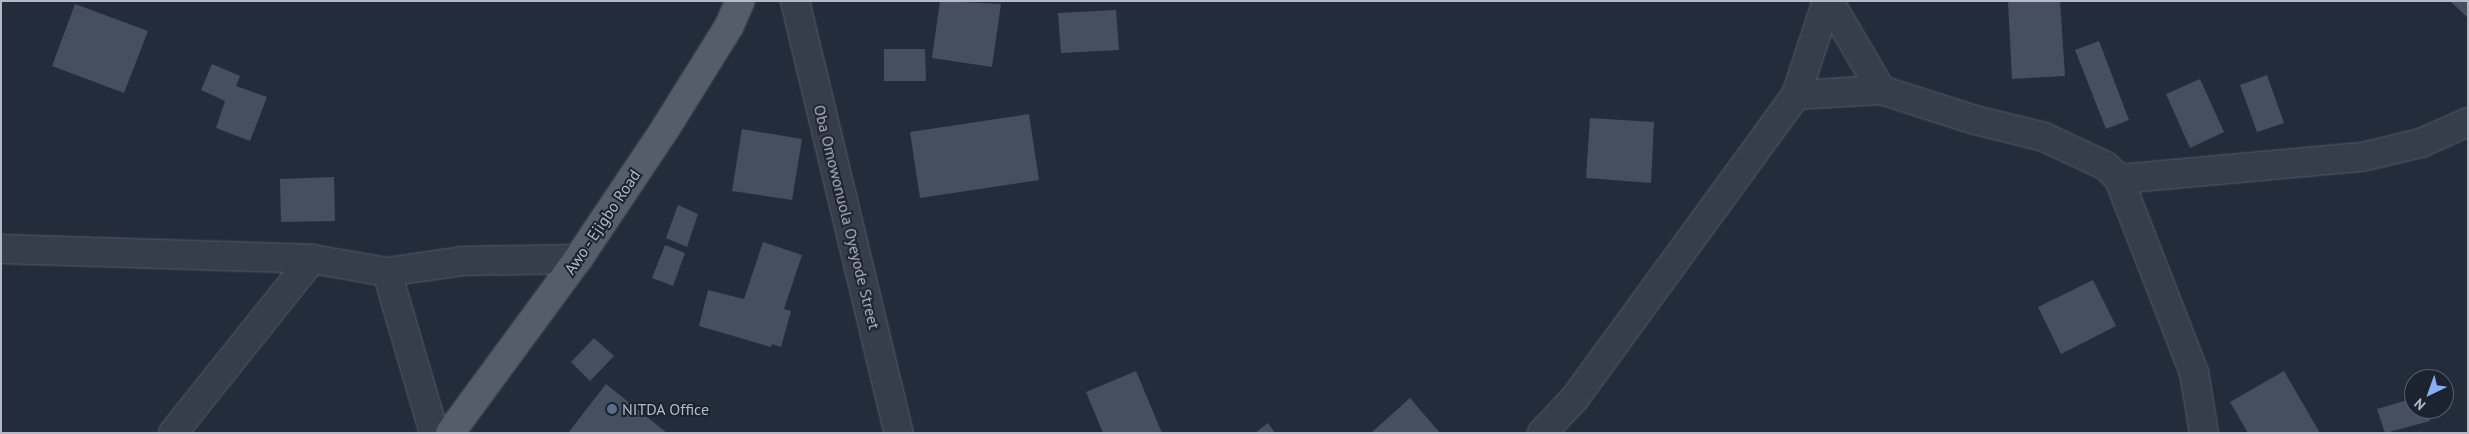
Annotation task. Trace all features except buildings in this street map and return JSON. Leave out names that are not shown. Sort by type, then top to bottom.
[{"type":"main road","name":"Awo - Ejigbo Road","points":[[450,433],[578,259],[665,129],[729,26],[740,1]]},
{"type":"street","name":"Oba Omowonuola Oyeyode Street","points":[[795,1],[899,433]]},
{"type":"street","points":[[1828,1],[1881,90]]},
{"type":"street","points":[[1542,433],[1575,398],[1796,95],[1828,1]]},
{"type":"street","points":[[1796,95],[1881,90],[1975,120],[2044,137],[2086,155],[2120,179],[2194,372],[2204,433]]},
{"type":"street","points":[[2120,179],[2362,157],[2421,143],[2468,122]]},
{"type":"street","points":[[1,249],[312,259],[387,272],[462,261],[578,259]]},
{"type":"street","points":[[174,433],[312,259]]},
{"type":"street","points":[[387,272],[434,433]]},
{"type":"place","name":"NITDA Office","points":[[612,409]]}]
